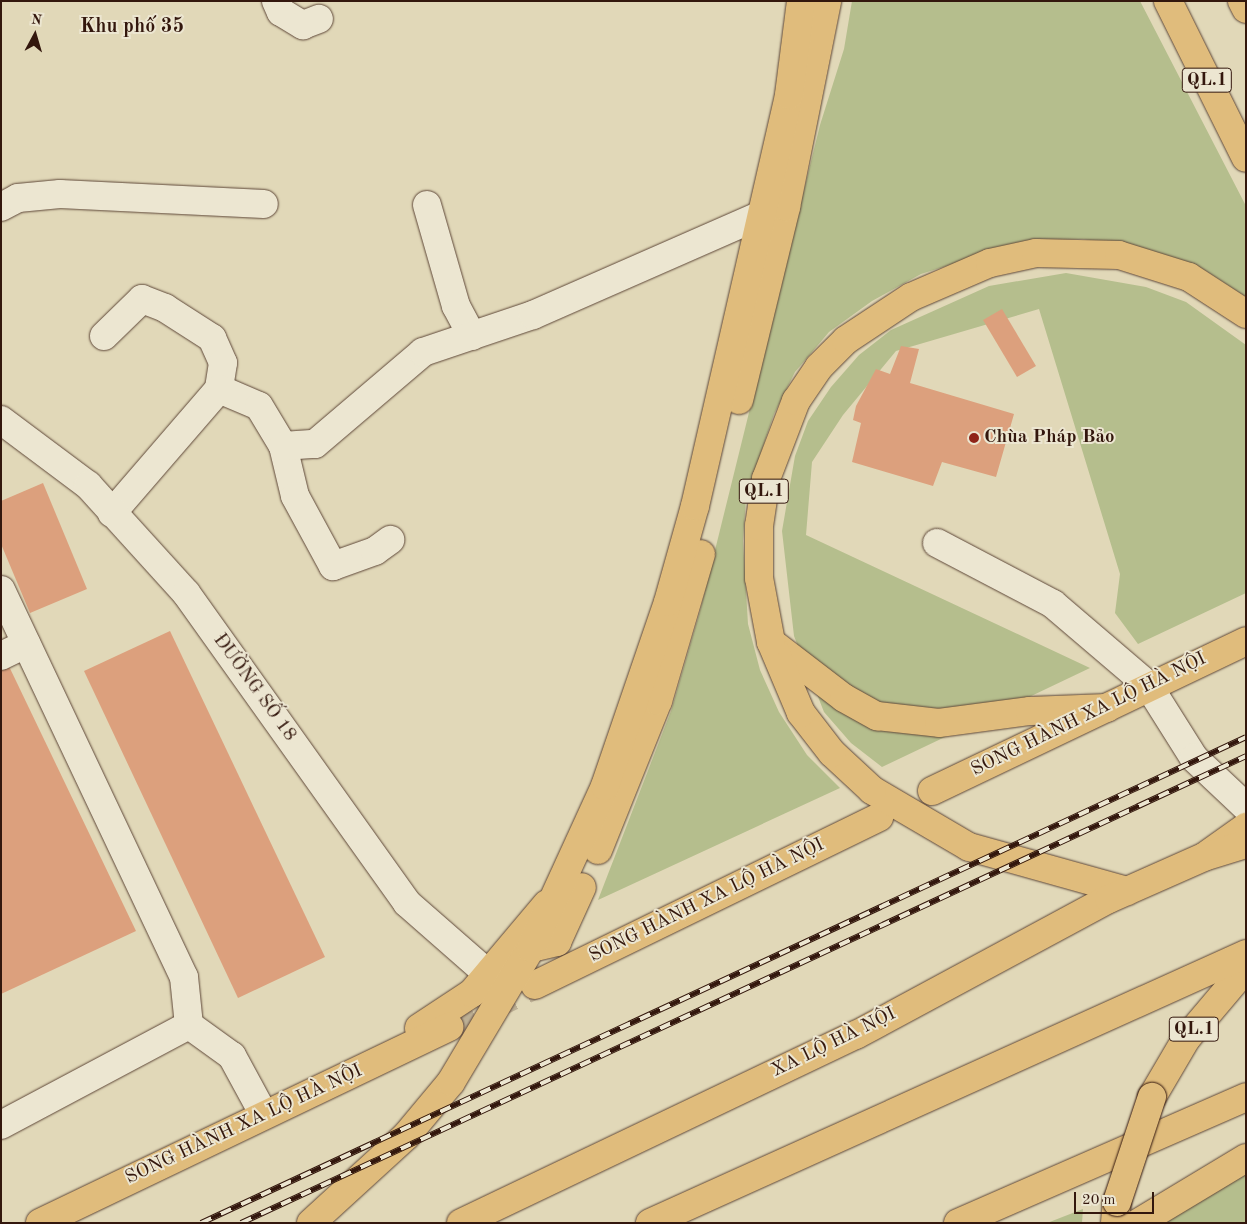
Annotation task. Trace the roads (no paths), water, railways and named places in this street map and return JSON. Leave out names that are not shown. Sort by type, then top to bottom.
[{"type":"main road","points":[[311,1223],[406,1136],[451,1082],[532,948],[564,884],[605,786],[668,602],[763,214],[789,95],[801,1]]},
{"type":"main road","points":[[532,948],[557,942],[658,702],[692,588],[770,272],[827,1]]},
{"type":"main road","name":"QL.1","points":[[1168,1],[1246,158]]},
{"type":"main road","points":[[1242,1],[1246,9]]},
{"type":"main road","name":"QL.1","points":[[1127,891],[969,847],[872,790],[832,753],[801,713],[771,642],[759,578],[759,526],[779,437],[796,401],[819,367],[877,317],[951,277],[990,263],[1036,253],[1078,251],[1154,264],[1189,277],[1246,314]]},
{"type":"main road","name":"SONG HÀNH XA LỘ HÀ NỘI","points":[[932,790],[1107,708],[1148,685],[1246,640]]},
{"type":"main road","points":[[771,642],[844,698],[877,716],[939,723],[1030,711],[1107,708]]},
{"type":"main road","name":"SONG HÀNH XA LỘ HÀ NỘI","points":[[535,985],[879,817]]},
{"type":"main road","name":"XA LỘ HÀ NỘI","points":[[1204,857],[1246,827]]},
{"type":"main road","name":"XA LỘ HÀ NỘI","points":[[461,1223],[856,1034],[1127,891],[1204,857],[1246,844]]},
{"type":"main road","points":[[337,1082],[472,993],[564,884]]},
{"type":"main road","points":[[650,1223],[1246,954]]},
{"type":"main road","name":"QL.1","points":[[1116,1213],[1152,1097],[1186,1039],[1246,968]]},
{"type":"main road","name":"SONG HÀNH XA LỘ HÀ NỘI","points":[[40,1223],[449,1027]]},
{"type":"main road","points":[[958,1223],[1246,1097]]},
{"type":"main road","points":[[1138,1223],[1246,1158]]},
{"type":"street","points":[[276,1],[281,12],[303,25],[319,19]]},
{"type":"street","points":[[1,207],[18,198],[60,194],[264,204]]},
{"type":"street","points":[[428,205],[456,306],[472,336]]},
{"type":"street","points":[[283,446],[314,444],[422,352],[533,316],[763,214]]},
{"type":"street","points":[[104,336],[142,299],[165,308],[212,338],[223,363],[219,389],[112,513]]},
{"type":"street","points":[[219,389],[259,406],[283,446],[295,496],[333,566],[375,551],[390,540]]},
{"type":"street","name":"ĐƯỜNG SỐ 18","points":[[1,420],[88,485],[186,593],[407,903],[488,974]]},
{"type":"street","points":[[937,543],[1053,604],[1148,685],[1194,758],[1246,806]]},
{"type":"street","points":[[1,590],[184,977],[189,1025],[232,1056],[264,1116]]},
{"type":"street","points":[[1,656],[26,644]]},
{"type":"street","points":[[1,1125],[189,1025]]},
{"type":"tunnel","points":[[449,1027],[535,985]]},
{"type":"railway","points":[[201,1223],[1246,737]]},
{"type":"railway","points":[[241,1223],[1246,756]]},
{"type":"place","name":"Chùa Pháp Bảo","points":[[974,438]]},
{"type":"district","name":"Khu phố 35","points":[[132,27]]}]
